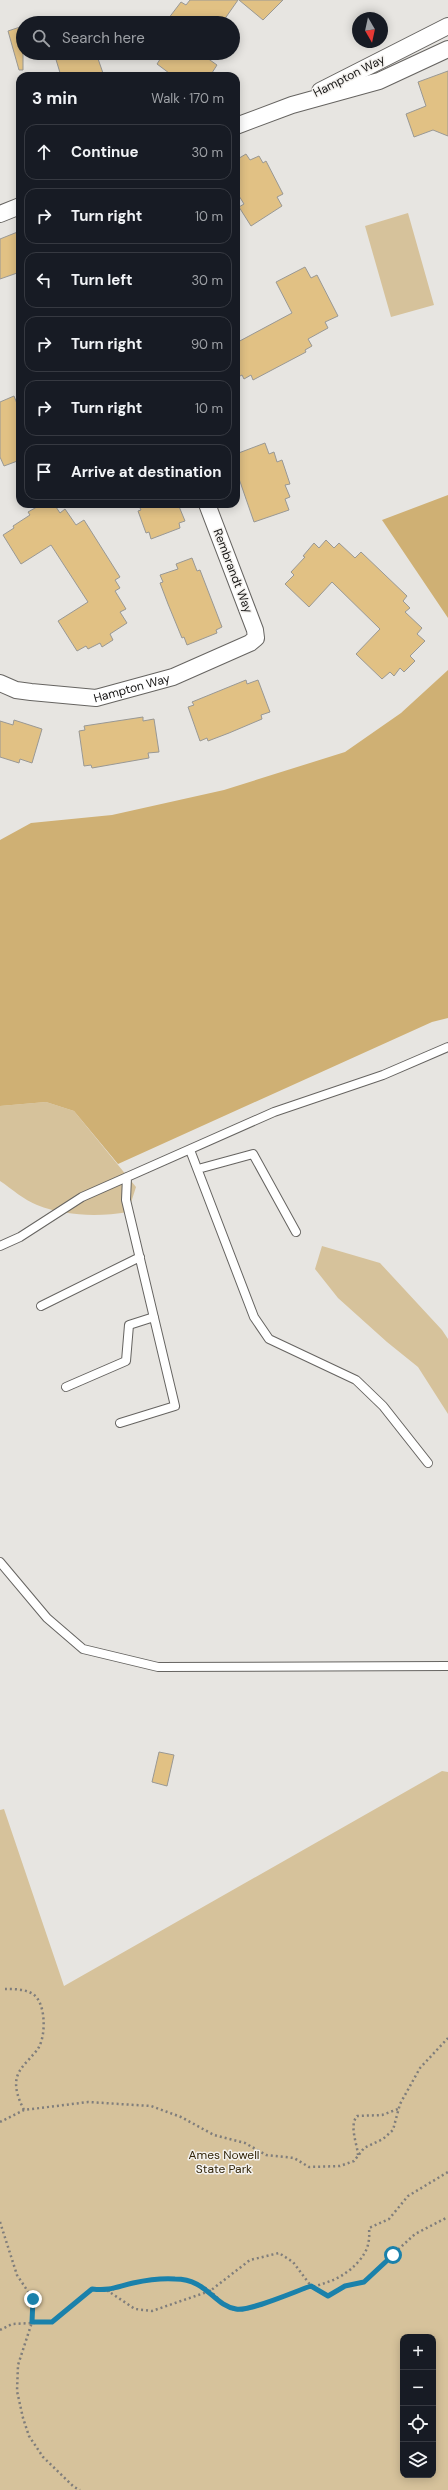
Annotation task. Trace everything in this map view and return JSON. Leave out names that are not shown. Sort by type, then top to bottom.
[{"type":"street","name":"Hampton Way","points":[[292,105],[448,26]]},
{"type":"street","name":"Hampton Way","points":[[240,124],[292,105],[379,81],[448,49]]},
{"type":"street","points":[[0,214],[16,208]]},
{"type":"street","name":"Rembrandt Way","points":[[209,508],[255,630],[256,638]]},
{"type":"street","name":"Hampton Way","points":[[0,683],[16,690],[96,698],[172,677],[250,643],[256,638]]},
{"type":"lane","points":[[0,1246],[20,1237],[82,1197],[274,1112],[383,1075],[448,1048]]},
{"type":"lane","points":[[190,1150],[254,1317],[269,1338],[356,1380],[383,1406],[428,1463]]},
{"type":"lane","points":[[198,1169],[253,1154],[296,1232]]},
{"type":"lane","points":[[120,1423],[175,1406],[126,1200],[127,1178]]},
{"type":"lane","points":[[41,1306],[140,1257]]},
{"type":"lane","points":[[66,1387],[126,1361],[129,1325],[154,1317]]},
{"type":"lane","points":[[0,1562],[47,1618],[83,1649],[158,1667],[448,1666]]},
{"type":"path","points":[[5,1989],[20,1990],[33,1994],[39,2004],[43,2023],[39,2046],[17,2077],[18,2096],[24,2110]]},
{"type":"path","points":[[0,2122],[24,2110],[88,2102],[151,2106],[181,2117],[214,2136],[245,2143],[266,2155],[294,2158],[309,2167],[340,2166],[354,2161],[364,2148],[383,2139],[393,2130],[399,2109],[420,2068],[448,2038]]},
{"type":"path","points":[[358,2156],[354,2130],[354,2120],[357,2116],[382,2115],[399,2109]]},
{"type":"path","points":[[0,2330],[12,2324],[52,2322],[92,2289],[108,2291],[152,2279],[190,2280],[210,2291],[224,2305],[237,2310],[249,2308],[311,2286],[327,2284],[349,2273],[366,2251],[370,2241],[369,2228],[389,2219],[408,2196],[448,2172]]},
{"type":"path","points":[[108,2291],[135,2309],[152,2311],[210,2291],[250,2260],[278,2253],[293,2262],[311,2286],[328,2296],[345,2286],[364,2282],[415,2234],[448,2217]]},
{"type":"path","points":[[0,2222],[17,2275],[33,2299],[32,2322],[18,2365],[17,2391],[23,2418],[29,2436],[43,2457],[74,2487],[80,2490]]},
{"type":"green space","points":[[408,213],[434,305],[391,317],[365,226]]},
{"type":"green space","points":[[46,1102],[74,1111],[136,1187],[128,1212],[93,1215],[48,1209],[32,1203],[0,1181],[0,1106]]},
{"type":"green space","points":[[322,1246],[380,1263],[442,1330],[448,1339],[448,1414],[418,1367],[387,1342],[338,1298],[315,1269]]},
{"type":"green space","name":"Ames Nowell State Park","points":[[442,1771],[448,1772],[448,2490],[0,2490],[0,1810],[4,1809],[64,1986]]},
{"type":"shaded area","points":[[448,495],[448,618],[382,520]]},
{"type":"shaded area","points":[[448,670],[448,1018],[432,1022],[118,1164],[74,1111],[46,1102],[0,1106],[0,840],[31,823],[112,815],[224,790],[345,752],[401,713]]},
{"type":"building","points":[[190,0],[238,0],[227,16],[170,16],[181,2],[186,5]]},
{"type":"building","points":[[239,0],[283,0],[263,20]]},
{"type":"building","points":[[16,28],[16,59],[8,31]]},
{"type":"building","points":[[16,60],[23,60],[23,70],[19,70]]},
{"type":"building","points":[[56,60],[98,60],[103,72],[60,72]]},
{"type":"building","points":[[160,60],[210,60],[217,65],[213,72],[168,72],[157,64]]},
{"type":"building","points":[[448,71],[448,136],[433,130],[414,137],[406,114],[426,106],[418,82]]},
{"type":"building","points":[[246,154],[250,160],[259,156],[263,163],[266,161],[283,194],[277,197],[282,206],[251,226],[240,209],[240,206],[244,204],[240,198],[240,158]]},
{"type":"building","points":[[16,233],[16,273],[0,279],[0,239]]},
{"type":"building","points":[[305,267],[311,278],[317,275],[338,316],[325,322],[328,328],[308,339],[312,346],[305,350],[306,352],[253,380],[251,375],[244,379],[242,375],[240,376],[240,341],[292,313],[276,282]]},
{"type":"building","points":[[14,396],[16,401],[16,462],[4,466],[0,457],[0,402]]},
{"type":"building","points":[[265,443],[269,454],[274,452],[277,462],[282,460],[290,484],[285,485],[290,497],[285,499],[289,510],[254,522],[240,482],[240,452]]},
{"type":"building","points":[[35,508],[57,508],[60,513],[65,509],[76,525],[84,520],[120,577],[115,580],[120,588],[115,591],[126,609],[120,612],[127,623],[110,634],[113,640],[102,647],[100,643],[88,649],[86,646],[77,651],[58,621],[88,602],[51,545],[21,564],[3,535],[14,528],[13,526],[30,515],[28,512]]},
{"type":"building","points":[[140,508],[180,508],[185,521],[179,523],[180,528],[151,539],[149,532],[146,533],[138,511],[141,510]]},
{"type":"building","points":[[326,540],[334,548],[339,543],[355,558],[361,552],[407,596],[403,601],[410,608],[405,612],[422,628],[417,634],[425,641],[410,656],[415,661],[404,672],[400,668],[394,676],[390,672],[382,679],[356,654],[380,629],[332,582],[309,607],[285,584],[294,575],[291,572],[305,557],[303,556],[314,543],[319,548]]},
{"type":"building","points":[[192,558],[197,571],[200,570],[222,627],[216,630],[217,633],[187,645],[184,637],[182,638],[168,604],[160,583],[163,582],[160,575],[178,569],[176,564]]},
{"type":"building","points":[[246,680],[247,684],[258,680],[270,712],[261,715],[262,719],[229,733],[208,741],[207,738],[200,741],[188,707],[194,705],[192,702]]},
{"type":"building","points":[[143,717],[143,721],[154,719],[159,752],[148,753],[149,758],[92,768],[91,765],[84,766],[79,731],[85,730],[84,726]]},
{"type":"building","points":[[14,720],[42,729],[32,763],[20,759],[19,763],[0,757],[0,721],[13,725]]},
{"type":"building","points":[[159,1752],[174,1755],[167,1786],[152,1782]]},
{"type":"route","points":[[33,2299],[32,2322],[52,2322],[92,2289],[108,2291],[131,2283],[152,2279],[176,2279],[190,2280],[210,2291],[224,2305],[237,2310],[249,2308],[311,2286],[320,2293],[328,2296],[345,2286],[364,2282],[393,2255]]}]
